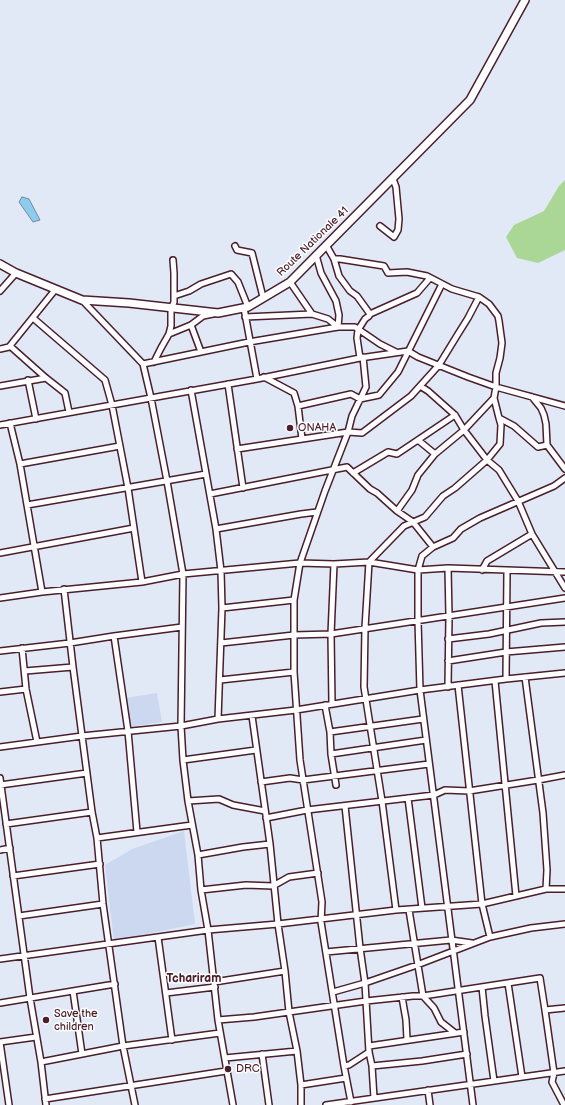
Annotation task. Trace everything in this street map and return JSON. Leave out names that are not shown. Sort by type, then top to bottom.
[{"type":"street","name":"Route Nationale 41","points":[[0,264],[16,273],[82,300],[129,303],[171,309],[218,313],[246,307],[290,282],[470,100],[526,0]]},
{"type":"street","points":[[380,226],[394,237],[398,230],[400,219],[396,187],[393,179]]},
{"type":"street","points":[[326,245],[334,259],[339,276],[357,296],[370,314]]},
{"type":"street","points":[[235,246],[237,250],[252,254],[263,297]]},
{"type":"street","points":[[316,255],[321,273],[336,301],[339,315],[338,327]]},
{"type":"street","points":[[334,259],[384,266],[388,273],[407,272],[427,276],[452,289],[479,297],[488,304],[498,316],[502,344],[496,373],[494,398],[501,425],[500,444],[487,460],[455,488],[443,496],[425,517],[404,526],[369,562],[365,628],[364,687],[378,770],[396,910]]},
{"type":"street","points":[[154,362],[169,334],[171,326],[171,309],[174,302],[173,260]]},
{"type":"street","points":[[0,291],[16,273]]},
{"type":"street","points":[[174,296],[189,291],[209,281],[231,274],[238,282],[246,307],[245,317],[257,379]]},
{"type":"street","points":[[351,1102],[326,952],[322,919],[322,902],[303,780],[294,672],[294,600],[300,562],[317,512],[348,432],[352,416],[366,387],[357,338],[358,330],[370,314],[417,293],[430,278]]},
{"type":"street","points":[[290,282],[312,314]]},
{"type":"street","points":[[298,406],[351,394],[360,398],[378,396],[398,372],[442,284]]},
{"type":"street","points":[[0,349],[10,346],[55,290]]},
{"type":"street","points":[[237,449],[348,432],[362,433],[411,396],[440,365],[479,297]]},
{"type":"street","points":[[82,300],[143,364],[167,480],[183,574],[181,726],[183,760],[188,801],[198,855],[201,890],[215,984],[218,1020],[233,1105]]},
{"type":"street","points":[[169,334],[191,325],[203,316],[218,313]]},
{"type":"street","points":[[245,317],[312,314],[328,319],[338,327]]},
{"type":"street","points":[[33,318],[105,380],[112,405],[128,488],[142,582]]},
{"type":"street","points":[[191,325],[201,352]]},
{"type":"street","points":[[143,364],[249,342],[338,327],[355,327],[396,352]]},
{"type":"street","points":[[10,346],[65,393],[68,412]]},
{"type":"street","points":[[0,425],[257,379],[361,357],[408,351],[418,357],[496,387],[564,405]]},
{"type":"street","points":[[264,377],[294,393],[298,406],[302,439]]},
{"type":"street","points":[[0,386],[46,378]]},
{"type":"street","points":[[28,380],[36,419]]},
{"type":"street","points":[[228,384],[243,488]]},
{"type":"street","points":[[420,386],[428,391],[454,415],[487,460],[499,470],[518,501],[532,534],[565,588]]},
{"type":"street","points":[[191,390],[216,529],[221,571],[222,608],[218,719]]},
{"type":"street","points":[[532,397],[544,415],[547,445],[565,469]]},
{"type":"street","points":[[397,511],[412,490],[418,475],[435,454],[464,430],[494,398]]},
{"type":"street","points":[[354,473],[388,452],[398,454],[454,415]]},
{"type":"street","points":[[499,418],[514,426],[538,447],[547,445]]},
{"type":"street","points":[[10,423],[20,464],[42,592]]},
{"type":"street","points":[[418,440],[435,454]]},
{"type":"street","points":[[20,464],[120,446]]},
{"type":"street","points":[[210,494],[347,467],[370,489],[413,522],[433,547]]},
{"type":"street","points":[[27,506],[206,474]]},
{"type":"street","points":[[473,1105],[469,1084],[459,990],[446,906],[434,795],[420,690],[418,570],[422,556],[433,547],[453,538],[461,529],[480,518],[554,486],[565,478]]},
{"type":"street","points":[[216,529],[317,512]]},
{"type":"street","points":[[0,553],[134,528]]},
{"type":"street","points":[[482,570],[487,561],[532,534]]},
{"type":"street","points":[[0,598],[64,589],[142,582],[183,574],[300,562],[334,564],[369,562],[418,570],[448,568],[565,572]]},
{"type":"street","points":[[332,704],[331,634],[334,564]]},
{"type":"street","points":[[448,568],[448,686]]},
{"type":"street","points":[[506,679],[507,571]]},
{"type":"street","points":[[64,589],[92,812],[97,838],[103,904],[123,1046],[135,1105]]},
{"type":"street","points":[[221,643],[294,635],[331,634],[549,602],[565,598]]},
{"type":"street","points":[[222,608],[294,600]]},
{"type":"street","points":[[448,639],[489,634],[541,623],[565,622]]},
{"type":"street","points":[[0,651],[70,643],[182,627]]},
{"type":"street","points":[[114,636],[128,732],[137,832]]},
{"type":"street","points":[[448,661],[506,652],[565,647]]},
{"type":"street","points":[[22,648],[26,689],[37,742]]},
{"type":"street","points":[[25,671],[73,667]]},
{"type":"street","points":[[220,680],[294,672]]},
{"type":"street","points":[[0,747],[82,736],[181,726],[218,719],[296,710],[448,686],[565,673]]},
{"type":"street","points":[[525,677],[538,780],[544,813],[547,870],[546,889]]},
{"type":"street","points":[[495,681],[516,896]]},
{"type":"street","points":[[458,685],[482,904],[490,937]]},
{"type":"street","points":[[0,687],[9,692]]},
{"type":"street","points":[[0,692],[26,689]]},
{"type":"street","points":[[325,705],[330,732],[331,754],[336,785]]},
{"type":"street","points":[[252,716],[270,844],[273,886],[289,1012],[297,1051],[301,1085],[301,1105]]},
{"type":"street","points":[[330,732],[423,719]]},
{"type":"street","points":[[331,754],[426,740]]},
{"type":"street","points":[[183,760],[256,750]]},
{"type":"street","points":[[261,782],[290,778],[303,780],[429,764]]},
{"type":"street","points":[[0,785],[87,773]]},
{"type":"street","points":[[266,818],[307,810],[434,795],[445,790],[469,791],[565,775]]},
{"type":"street","points":[[0,778],[30,998],[41,1062],[45,1102],[226,1071]]},
{"type":"street","points":[[408,798],[422,908]]},
{"type":"street","points":[[188,801],[219,799],[233,805],[265,811]]},
{"type":"street","points":[[345,806],[365,983],[369,1052],[372,1066],[374,1098]]},
{"type":"street","points":[[6,824],[92,812]]},
{"type":"street","points":[[97,838],[192,825]]},
{"type":"street","points":[[198,855],[270,844]]},
{"type":"street","points":[[0,850],[10,848]]},
{"type":"street","points":[[13,876],[100,864]]},
{"type":"street","points":[[201,890],[246,885],[273,886],[289,877],[318,874]]},
{"type":"street","points":[[0,959],[208,930],[278,924],[396,910],[482,904],[546,889],[565,889]]},
{"type":"street","points":[[19,916],[103,904]]},
{"type":"street","points":[[409,910],[423,996],[434,1008],[441,1022],[454,1033]]},
{"type":"street","points":[[333,992],[365,983],[417,965],[490,937],[531,928],[565,924]]},
{"type":"street","points":[[158,937],[172,1040]]},
{"type":"street","points":[[326,952],[451,940],[473,943]]},
{"type":"street","points":[[166,993],[285,971]]},
{"type":"street","points":[[218,1020],[366,1001],[423,996],[540,978],[554,1073],[552,1082],[564,1105]]},
{"type":"street","points":[[508,983],[522,1077]]},
{"type":"street","points":[[0,1003],[115,984]]},
{"type":"street","points":[[482,987],[494,1081]]},
{"type":"street","points":[[74,991],[82,1054]]},
{"type":"street","points":[[402,997],[406,1020],[407,1039]]},
{"type":"street","points":[[545,1010],[565,1008]]},
{"type":"street","points":[[369,1046],[407,1039],[464,1032]]},
{"type":"street","points":[[41,1062],[123,1046],[220,1033]]},
{"type":"street","points":[[10,1105],[0,1042],[36,1037]]},
{"type":"street","points":[[224,1058],[297,1051]]},
{"type":"street","points":[[344,1066],[349,1065],[369,1052]]},
{"type":"street","points":[[262,1054],[269,1105]]},
{"type":"street","points":[[372,1066],[422,1061],[466,1054]]},
{"type":"street","points":[[326,1105],[565,1071]]},
{"type":"street","points":[[301,1085],[346,1078]]},
{"type":"street","points":[[428,1090],[430,1105]]},
{"type":"shaded area","points":[[157,693],[162,722],[131,727],[126,698]]},
{"type":"shaded area","points":[[184,831],[195,924],[114,941],[105,865],[132,849]]},
{"type":"green space","points":[[565,180],[565,250],[538,263],[517,258],[506,237],[514,225],[544,211],[559,186]]},
{"type":"water","points":[[22,197],[29,199],[40,220],[33,222],[19,202]]},
{"type":"place","name":"ONAHA","points":[[290,428]]},
{"type":"place","name":"Save the children","points":[[46,1020]]},
{"type":"place","name":"DRC","points":[[228,1069]]},
{"type":"district","name":"Tchariram","points":[[194,979]]}]
